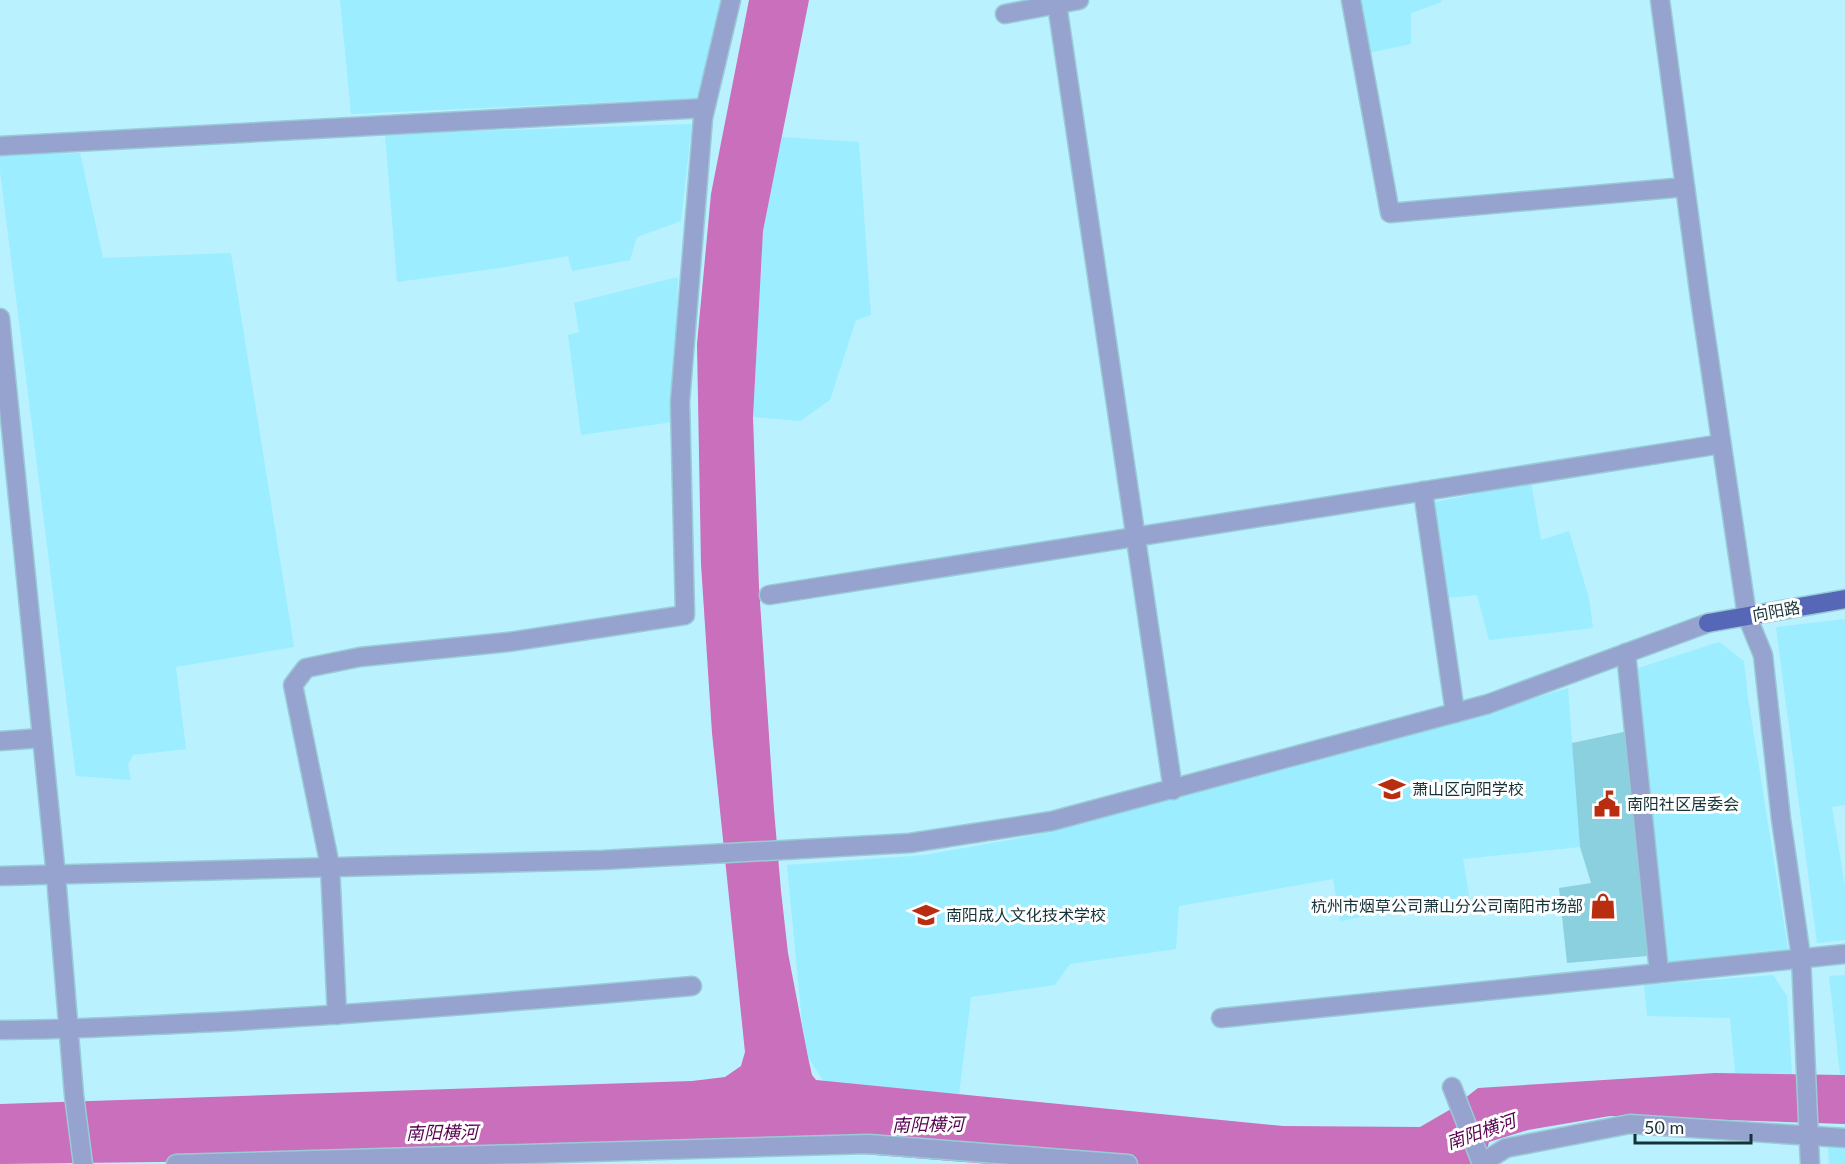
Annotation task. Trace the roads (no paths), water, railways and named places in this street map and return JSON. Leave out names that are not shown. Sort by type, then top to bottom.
[{"type":"main road","name":"向阳路","points":[[1708,623],[1845,599]]},
{"type":"street","points":[[337,1015],[330,866],[293,686],[306,668],[360,657],[508,642],[685,615],[680,402],[705,108],[731,0]]},
{"type":"street","points":[[1005,14],[1079,0]]},
{"type":"street","points":[[1351,0],[1390,213],[1685,187]]},
{"type":"street","points":[[1660,0],[1747,616],[1763,655],[1781,819],[1801,957],[1810,1164]]},
{"type":"street","points":[[1057,4],[1173,790]]},
{"type":"street","points":[[0,146],[705,108]]},
{"type":"street","points":[[0,318],[56,876],[74,1095],[83,1164]]},
{"type":"street","points":[[769,595],[1721,444]]},
{"type":"street","points":[[1423,491],[1455,713]]},
{"type":"street","points":[[0,876],[602,860],[910,843],[1052,821],[1488,704],[1708,623]]},
{"type":"street","points":[[1626,653],[1659,972]]},
{"type":"street","points":[[0,741],[42,738]]},
{"type":"street","points":[[1221,1018],[1845,954]]},
{"type":"street","points":[[0,1030],[68,1030],[337,1015],[507,1003],[692,986]]},
{"type":"street","points":[[1452,1087],[1482,1163],[1506,1148],[1630,1124],[1809,1132],[1845,1138]]},
{"type":"street","points":[[176,1164],[869,1144],[928,1156],[1128,1164]]},
{"type":"water","name":"南阳横河","points":[[749,0],[809,0],[763,231],[753,417],[759,587],[781,891],[788,953],[808,1057],[812,1075],[816,1080],[1283,1126],[1420,1127],[1451,1109],[1478,1088],[1715,1073],[1845,1075],[1845,1124],[1610,1116],[1528,1130],[1489,1142],[1483,1164],[990,1164],[849,1153],[0,1164],[0,1104],[692,1081],[725,1077],[741,1066],[745,1052],[712,733],[701,564],[697,344],[711,194]]},
{"type":"place","name":"萧山区向阳学校","points":[[1392,789]]},
{"type":"place","name":"南阳社区居委会","points":[[1607,804]]},
{"type":"place","name":"杭州市烟草公司萧山分公司南阳市场部","points":[[1603,906]]},
{"type":"place","name":"南阳成人文化技术学校","points":[[926,915]]}]
